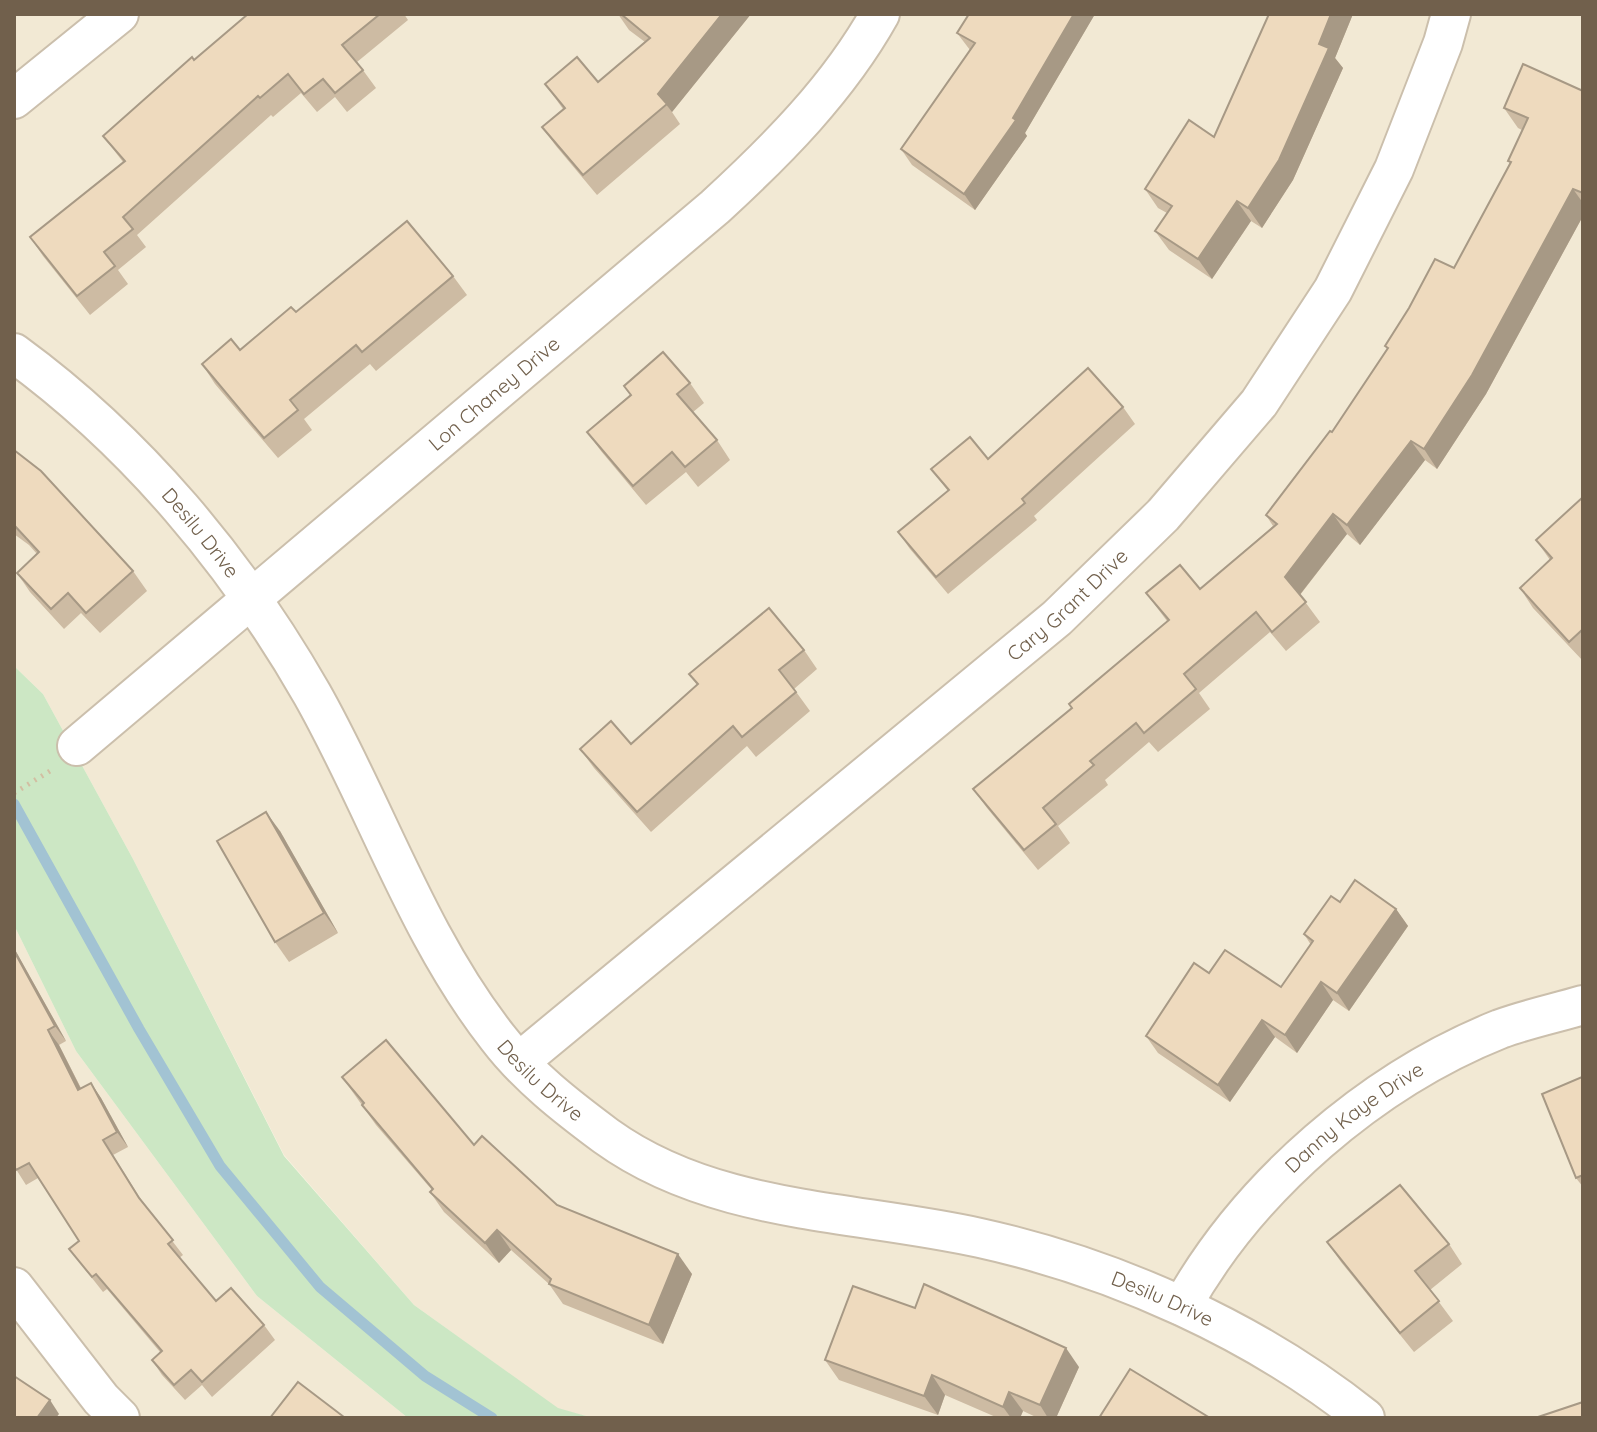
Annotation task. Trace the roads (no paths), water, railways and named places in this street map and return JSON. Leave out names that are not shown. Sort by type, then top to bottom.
[{"type":"street","points":[[14,99],[119,14]]},
{"type":"street","name":"Lon Chaney Drive","points":[[69,755],[715,207],[772,154],[825,95],[880,14]]},
{"type":"street","name":"Cary Grant Drive","points":[[519,1062],[1057,618],[1163,515],[1259,403],[1333,290],[1394,169],[1443,43],[1451,14]]},
{"type":"street","name":"Desilu Drive","points":[[14,353],[49,378],[127,449],[188,517],[252,598],[312,694],[364,793],[429,931],[483,1017],[534,1078],[608,1138],[657,1166],[708,1188],[820,1212],[978,1237],[1063,1259],[1210,1319],[1313,1381],[1365,1418]]},
{"type":"street","name":"Danny Kaye Drive","points":[[1182,1306],[1221,1245],[1255,1205],[1320,1140],[1379,1095],[1433,1061],[1502,1029],[1583,1005]]},
{"type":"street","points":[[14,1287],[101,1399],[120,1418]]},
{"type":"waterway","points":[[14,804],[139,1029],[220,1166],[320,1287],[425,1376],[492,1418]]}]
